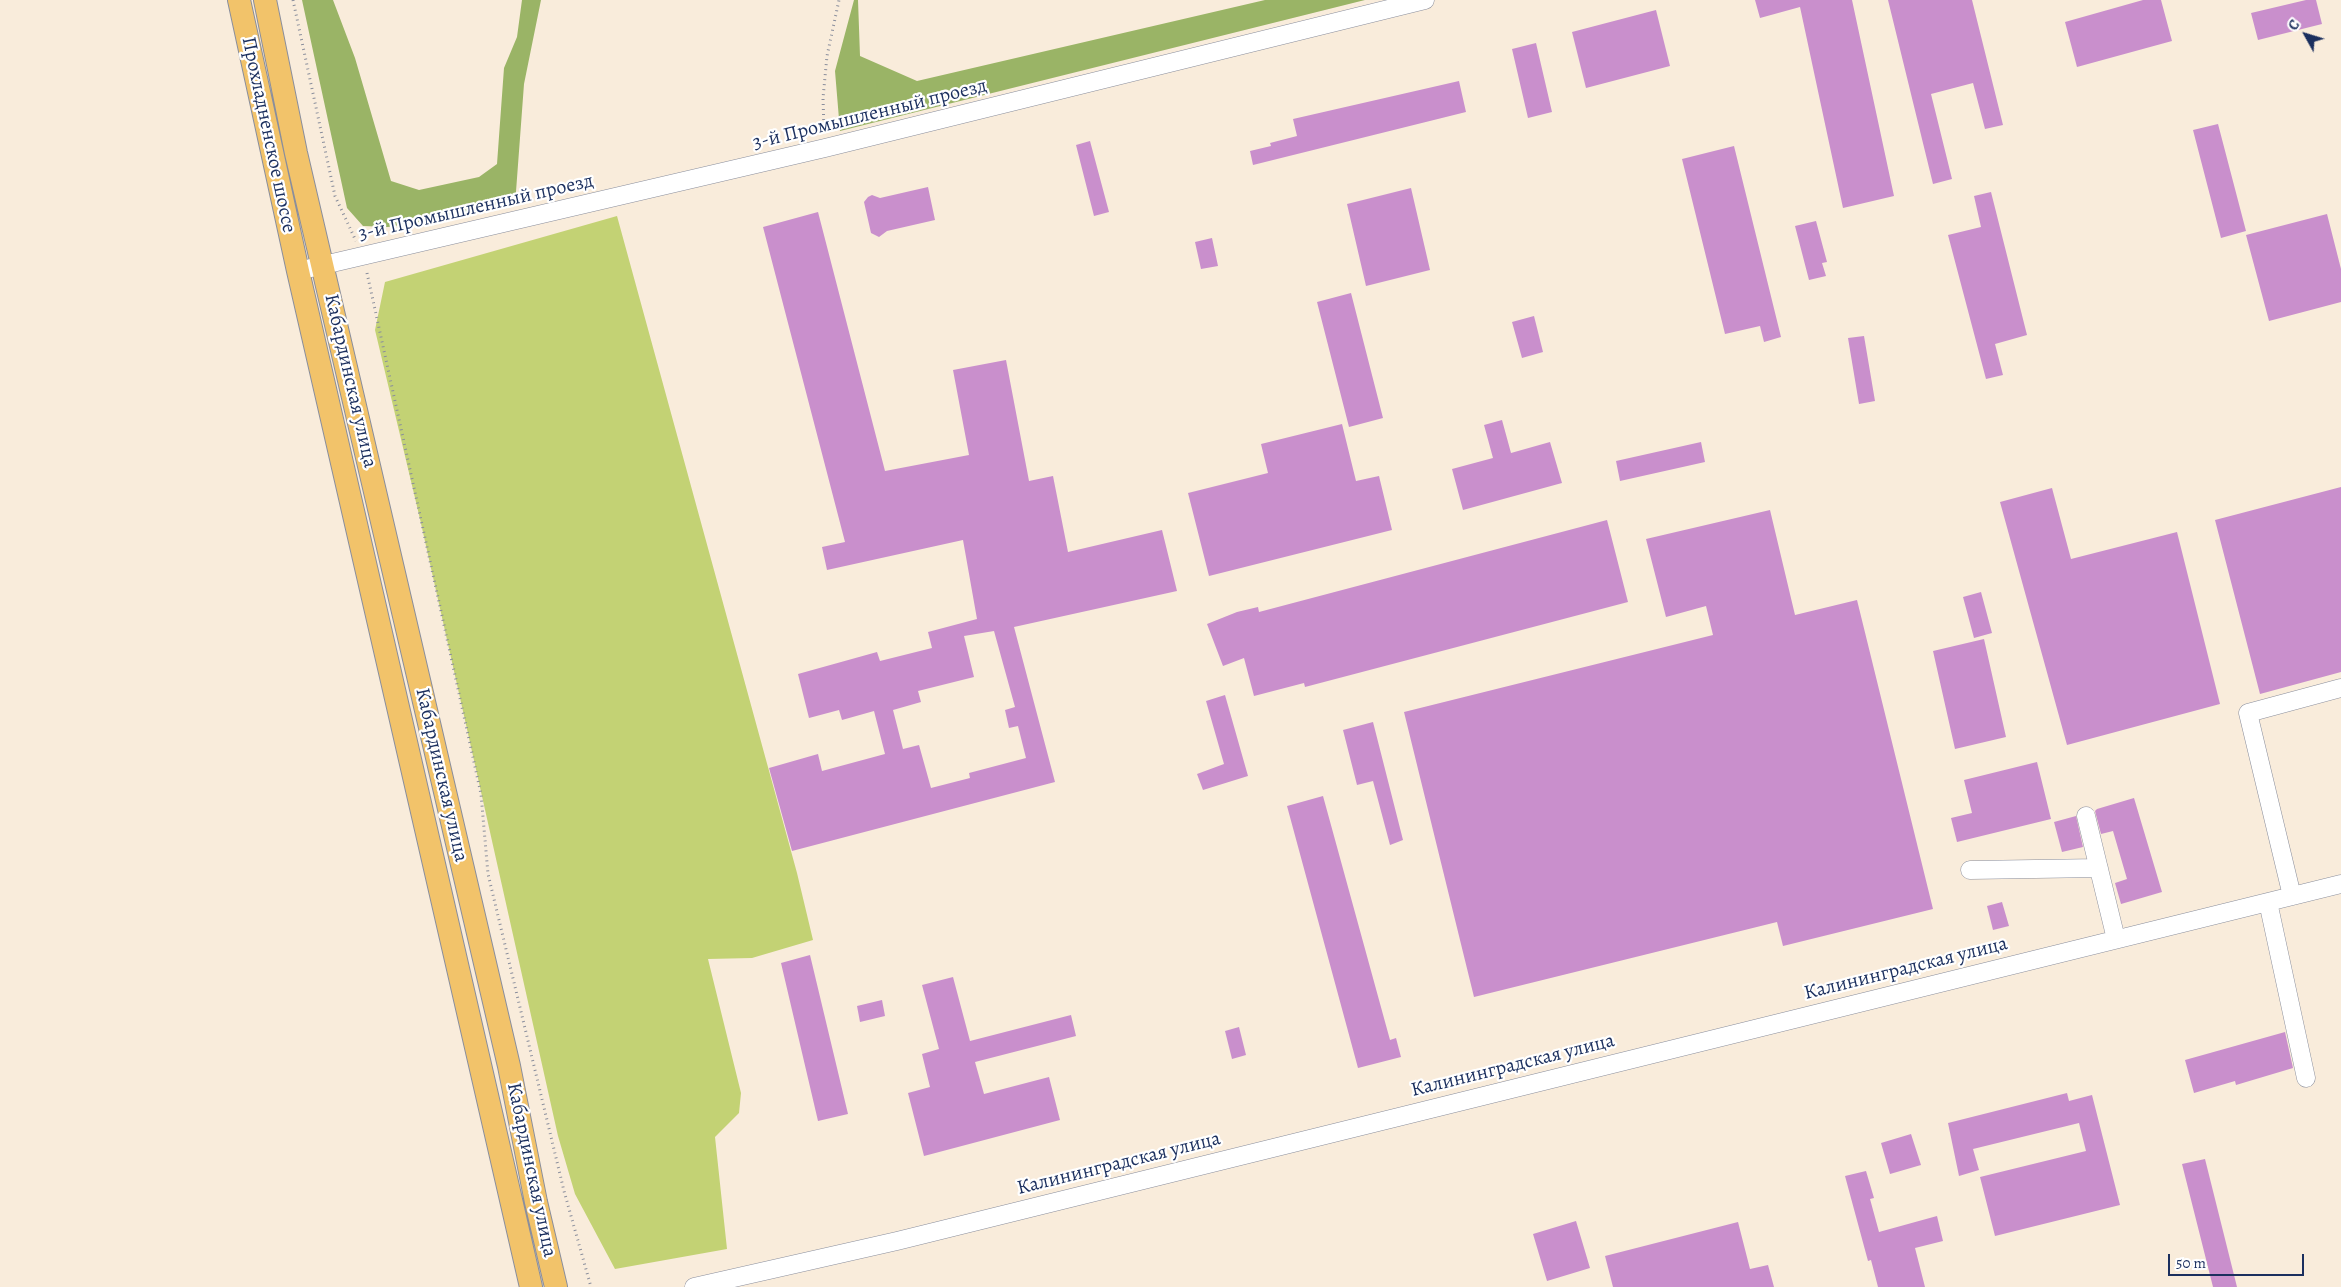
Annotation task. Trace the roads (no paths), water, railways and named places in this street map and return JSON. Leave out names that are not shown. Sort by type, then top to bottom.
[{"type":"main road","name":"Прохладненское шоссе","points":[[239,0],[298,271]]},
{"type":"main road","name":"Прохладненское шоссе","points":[[265,0],[296,153],[322,265]]},
{"type":"main road","name":"Кабардинская улица","points":[[322,265],[509,1066],[536,1202],[556,1287]]},
{"type":"main road","name":"Кабардинская улица","points":[[298,271],[531,1287]]},
{"type":"street","name":"3-й Промышленный проезд","points":[[298,271],[825,148],[1425,0]]},
{"type":"street","points":[[2292,896],[2248,713],[2341,688]]},
{"type":"street","points":[[2086,816],[2116,939]]},
{"type":"street","points":[[1970,870],[2099,868]]},
{"type":"street","name":"Калининградская улица","points":[[694,1287],[897,1241],[2341,884]]},
{"type":"street","points":[[2268,902],[2306,1078]]}]
